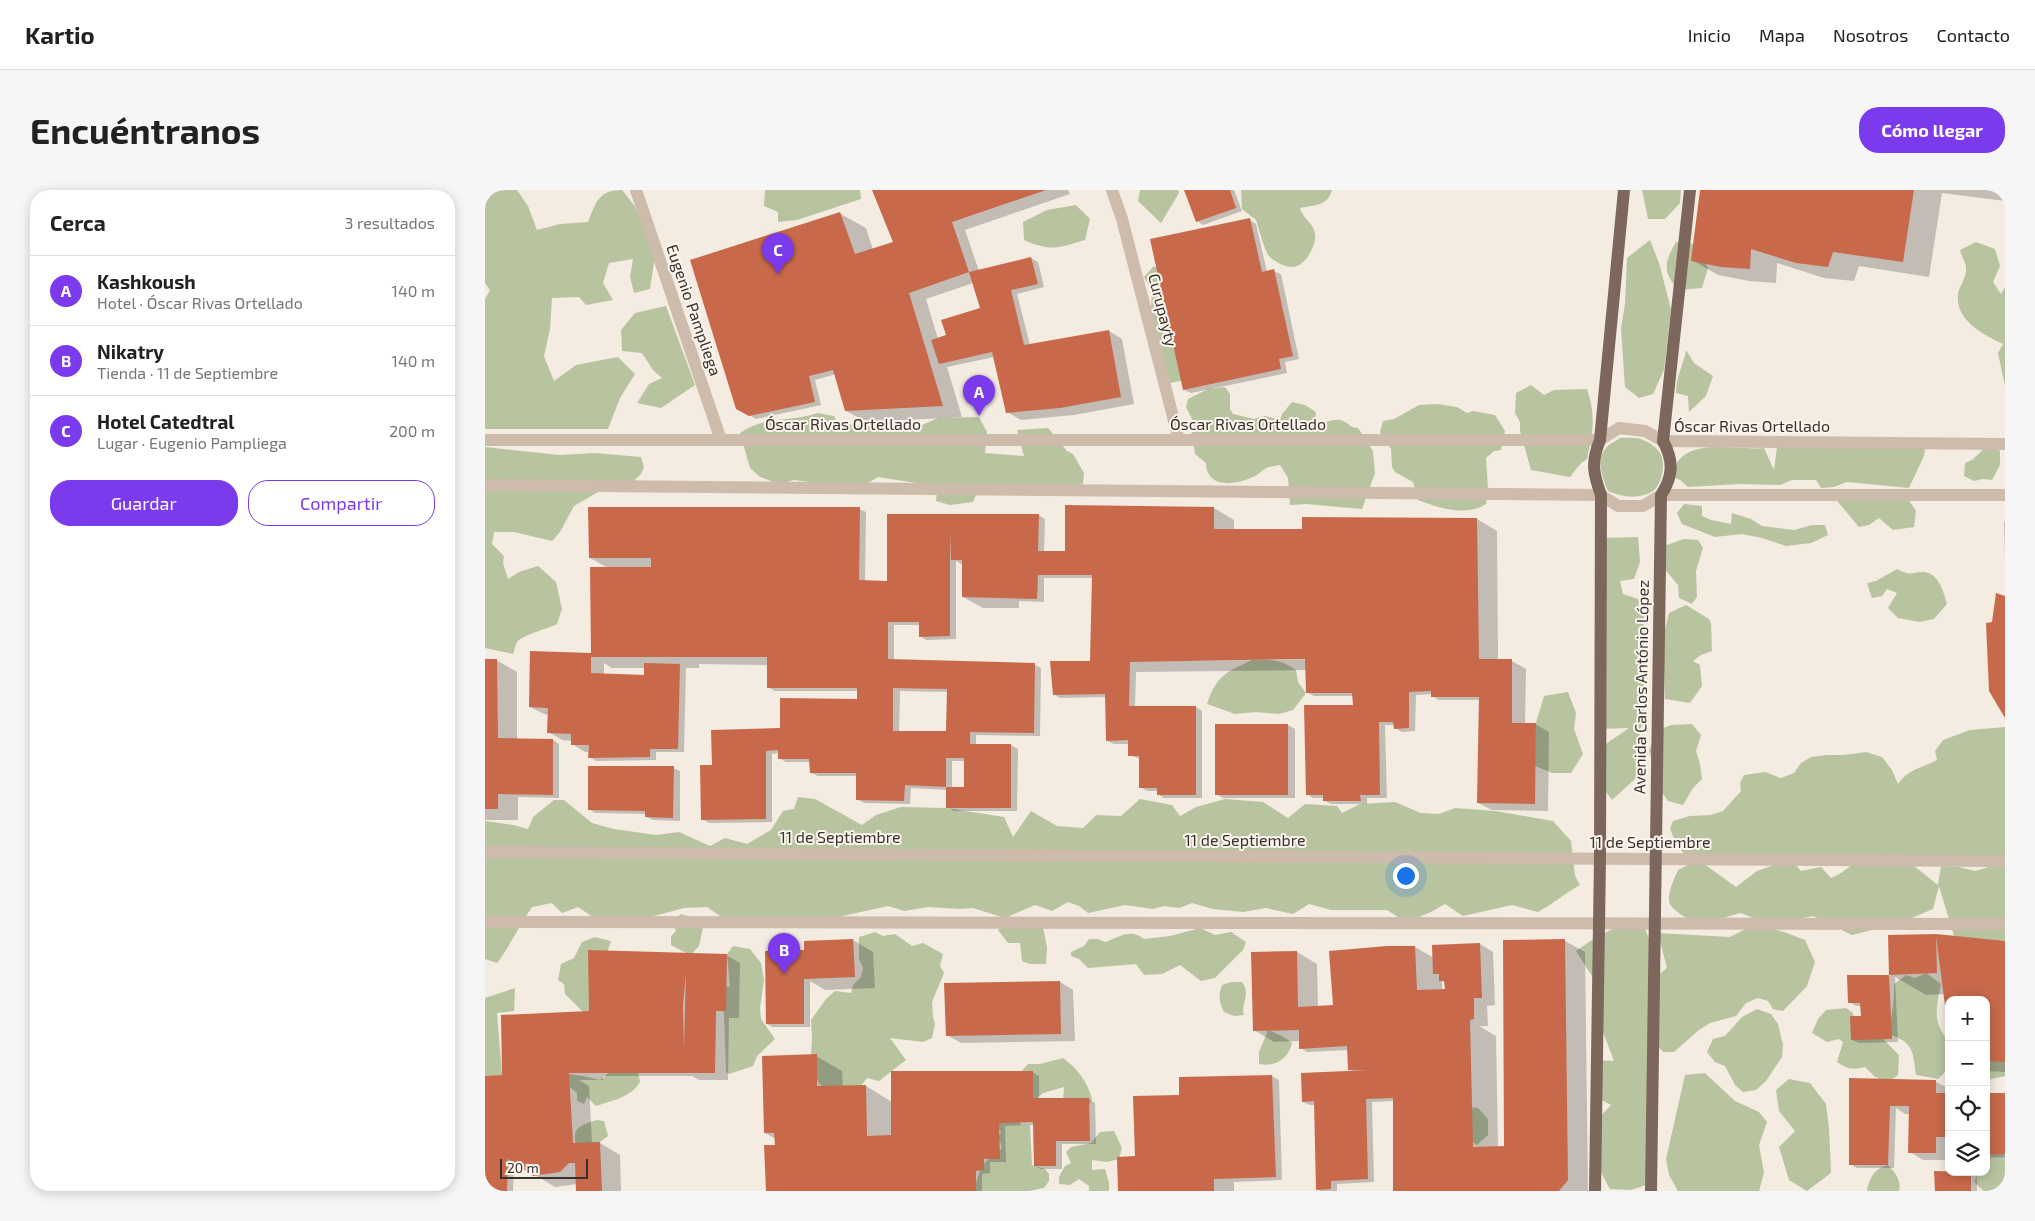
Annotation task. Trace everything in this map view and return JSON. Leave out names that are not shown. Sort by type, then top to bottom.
[{"type":"main road","points":[[1595,1191],[1600,858],[1601,495],[1593,474],[1594,454],[1600,440],[1624,190]]},
{"type":"main road","name":"Avenida Carlos António López","points":[[1651,1191],[1661,495],[1669,482],[1671,455],[1663,441],[1690,190]]},
{"type":"street","name":"Eugenio Pampliega","points":[[636,190],[721,440]]},
{"type":"street","name":"Curupayty","points":[[1112,190],[1122,218],[1179,440]]},
{"type":"street","name":"Óscar Rivas Ortellado","points":[[485,440],[1600,440],[1619,428],[1645,431],[1663,441],[2005,444]]},
{"type":"street","points":[[485,485],[1601,495],[1618,506],[1643,506],[1661,495],[2005,495]]},
{"type":"street","name":"11 de Septiembre","points":[[485,852],[2005,861]]},
{"type":"street","points":[[485,922],[2005,924]]},
{"type":"green space","points":[[485,190],[517,190],[528,206],[537,230],[560,224],[588,222],[599,199],[608,192],[622,190],[634,205],[656,249],[650,289],[634,293],[630,277],[633,259],[609,263],[603,283],[613,300],[586,305],[579,297],[552,298],[550,329],[544,356],[554,381],[576,365],[618,357],[635,374],[620,398],[608,429],[485,429],[485,299],[490,290],[485,283]]},
{"type":"green space","points":[[765,190],[860,190],[861,199],[797,220],[778,222],[778,212],[764,206]]},
{"type":"green space","points":[[1140,190],[1178,190],[1179,193],[1161,223],[1138,201]]},
{"type":"green space","points":[[1241,190],[1332,190],[1324,202],[1300,208],[1313,227],[1315,238],[1311,252],[1301,264],[1294,267],[1286,266],[1274,261],[1267,254],[1256,220],[1242,209]]},
{"type":"green space","points":[[1642,190],[1681,190],[1680,203],[1665,219],[1648,219]]},
{"type":"green space","points":[[1076,205],[1090,219],[1085,240],[1055,248],[1033,244],[1024,240],[1023,222],[1047,210]]},
{"type":"green space","points":[[1650,240],[1659,263],[1671,309],[1664,370],[1653,394],[1639,398],[1625,387],[1621,329],[1625,304],[1627,258]]},
{"type":"green space","points":[[1676,242],[1695,244],[1708,268],[1702,288],[1679,290],[1673,284],[1667,272],[1667,262]]},
{"type":"green space","points":[[1976,242],[1995,249],[2000,266],[1993,282],[2001,294],[2005,287],[2005,386],[1998,353],[2003,344],[1972,326],[1961,312],[1958,304],[1958,294],[1966,271],[1960,250]]},
{"type":"green space","points":[[1154,266],[1174,281],[1185,380],[1170,383],[1150,325],[1152,292],[1144,277]]},
{"type":"green space","points":[[666,306],[695,385],[661,408],[637,403],[649,384],[662,378],[653,370],[642,353],[622,351],[621,330],[635,313]]},
{"type":"green space","points":[[1686,350],[1694,363],[1713,376],[1706,396],[1689,412],[1688,396],[1676,393],[1677,381]]},
{"type":"green space","points":[[1531,385],[1544,395],[1554,390],[1587,389],[1593,416],[1589,449],[1587,459],[1581,463],[1570,477],[1531,470],[1520,431],[1520,422],[1515,413],[1516,393]]},
{"type":"green space","points":[[1225,387],[1230,394],[1230,409],[1233,414],[1254,419],[1265,416],[1280,420],[1282,414],[1292,402],[1305,405],[1316,412],[1315,421],[1317,425],[1340,420],[1358,428],[1373,451],[1375,473],[1362,509],[1306,504],[1290,505],[1288,478],[1280,465],[1267,468],[1255,476],[1240,482],[1224,483],[1212,478],[1206,463],[1195,454],[1191,429],[1195,425],[1186,407],[1188,399],[1208,389]]},
{"type":"green space","points":[[1437,404],[1457,407],[1467,413],[1473,411],[1495,415],[1505,431],[1501,450],[1494,451],[1486,458],[1488,488],[1486,504],[1478,508],[1461,511],[1452,510],[1418,500],[1413,482],[1395,472],[1392,467],[1391,449],[1380,432],[1383,421],[1394,419],[1419,405]]},
{"type":"green space","points":[[818,413],[834,416],[836,420],[852,425],[884,427],[890,422],[913,429],[938,418],[979,417],[987,432],[985,453],[1024,456],[1017,430],[1048,428],[1067,451],[1073,454],[1084,473],[1083,484],[1051,487],[979,488],[973,502],[950,505],[936,501],[938,484],[929,485],[878,477],[858,489],[794,480],[779,484],[760,477],[750,468],[740,433],[750,427],[768,421],[797,418]]},
{"type":"green space","points":[[1620,438],[1646,441],[1657,449],[1661,455],[1663,471],[1660,481],[1656,489],[1648,494],[1631,497],[1608,491],[1601,469],[1601,458],[1607,447]]},
{"type":"green space","points":[[1926,440],[1924,456],[1909,488],[1847,482],[1834,487],[1821,488],[1816,480],[1792,480],[1780,485],[1741,484],[1688,487],[1680,480],[1671,476],[1677,463],[1686,454],[1697,449],[1709,447],[1764,448],[1774,470],[1777,447]]},
{"type":"green space","points":[[1988,445],[2000,451],[2000,465],[1992,480],[1974,481],[1964,476],[1965,463],[1972,460]]},
{"type":"green space","points":[[485,447],[559,455],[595,453],[641,457],[644,467],[641,474],[630,484],[610,485],[574,506],[560,532],[552,541],[514,532],[494,532],[492,544],[504,556],[503,563],[508,579],[519,572],[538,566],[556,582],[562,609],[557,624],[520,639],[513,654],[485,648]]},
{"type":"green space","points":[[1833,496],[1906,496],[1916,511],[1914,527],[1893,530],[1879,518],[1869,525],[1859,527]]},
{"type":"green space","points":[[1684,504],[1702,506],[1702,516],[1711,520],[1731,524],[1732,513],[1751,519],[1762,526],[1794,530],[1812,525],[1825,525],[1828,535],[1811,543],[1786,546],[1742,534],[1715,537],[1682,524],[1677,513]]},
{"type":"green space","points":[[1638,537],[1640,562],[1634,579],[1620,581],[1623,594],[1644,601],[1644,714],[1639,738],[1643,767],[1634,780],[1612,800],[1600,784],[1600,748],[1629,728],[1600,729],[1601,538]]},
{"type":"green space","points":[[1684,539],[1698,540],[1703,548],[1696,571],[1697,597],[1692,604],[1679,598],[1678,585],[1658,561],[1658,548]]},
{"type":"green space","points":[[1897,569],[1909,573],[1929,573],[1937,580],[1947,604],[1934,619],[1920,622],[1898,618],[1888,608],[1897,593],[1887,589],[1882,596],[1872,598],[1867,583],[1876,581]]},
{"type":"green space","points":[[1686,605],[1709,619],[1711,623],[1712,651],[1701,655],[1693,661],[1700,665],[1702,686],[1690,703],[1665,699],[1663,638],[1669,613]]},
{"type":"green space","points":[[1254,659],[1276,661],[1296,670],[1298,682],[1306,693],[1293,710],[1279,714],[1256,712],[1235,714],[1207,704],[1215,686],[1224,675]]},
{"type":"green space","points":[[1568,692],[1576,713],[1574,729],[1583,754],[1571,773],[1552,773],[1535,766],[1536,723],[1544,696]]},
{"type":"green space","points":[[1692,724],[1701,735],[1696,751],[1702,779],[1693,788],[1683,805],[1668,801],[1658,787],[1649,750],[1658,730],[1671,725]]},
{"type":"green space","points":[[2005,727],[2005,858],[1905,859],[1938,885],[1941,866],[1959,867],[1975,871],[1992,866],[2005,866],[2005,1022],[1954,936],[1939,886],[1933,909],[1900,923],[1852,935],[1813,916],[1771,924],[1740,913],[1699,925],[1674,909],[1670,904],[1670,891],[1678,870],[1698,860],[1690,860],[1678,847],[1670,829],[1673,821],[1690,816],[1711,815],[1723,811],[1741,791],[1740,783],[1744,775],[1765,772],[1781,778],[1794,773],[1801,763],[1811,757],[1866,752],[1882,757],[1892,770],[1898,784],[1911,772],[1937,760],[1935,751],[1943,740],[1970,730]],"holes":[[[1789,860],[1757,871],[1736,887],[1700,861]],[[1791,860],[1860,860],[1831,878],[1821,867],[1801,871]]]},
{"type":"green space","points":[[798,797],[815,799],[862,825],[876,815],[901,807],[946,808],[1004,817],[1013,837],[1031,811],[1057,826],[1083,828],[1096,815],[1121,816],[1140,799],[1172,805],[1180,816],[1196,807],[1225,799],[1263,802],[1288,818],[1305,804],[1337,806],[1342,813],[1360,804],[1395,802],[1421,813],[1439,814],[1455,808],[1495,811],[1553,821],[1571,841],[1575,876],[1580,885],[1538,912],[1512,905],[1463,916],[1445,904],[1406,922],[1387,910],[1331,910],[1309,904],[1293,914],[1266,908],[1243,912],[1213,909],[1192,903],[1179,908],[1164,906],[1153,909],[1125,905],[1088,913],[1079,906],[1068,902],[1052,911],[1035,905],[1005,918],[973,908],[928,907],[904,911],[888,906],[802,925],[732,924],[707,907],[684,908],[609,928],[578,907],[562,913],[552,903],[532,907],[497,963],[485,959],[485,821],[528,829],[533,817],[554,800],[564,800],[592,823],[614,829],[656,835],[679,832],[710,846],[725,838],[747,844],[771,830],[783,811],[794,809]]},
{"type":"green space","points":[[681,914],[704,922],[699,946],[686,960],[686,953],[671,945],[671,936],[676,931],[672,922]]},
{"type":"green space","points":[[1005,922],[1043,927],[1047,948],[1046,964],[1030,964],[1022,961],[1020,943],[1008,943],[998,930]]},
{"type":"green space","points":[[1624,924],[1644,925],[1657,963],[1657,976],[1667,968],[1658,933],[1730,937],[1755,924],[1805,940],[1815,962],[1807,986],[1783,1011],[1773,1009],[1768,1001],[1758,998],[1746,1003],[1736,1016],[1710,1023],[1699,1030],[1674,1052],[1663,1052],[1656,1044],[1652,1183],[1631,1190],[1610,1189],[1595,1161],[1595,1122],[1611,1105],[1596,1097],[1596,1060],[1614,1061],[1597,1016],[1597,984],[1576,951],[1598,936]]},
{"type":"green space","points":[[1200,928],[1215,935],[1231,932],[1246,942],[1243,950],[1215,978],[1201,981],[1180,965],[1162,974],[1144,975],[1136,964],[1088,968],[1079,959],[1071,956],[1071,952],[1084,946],[1089,939],[1098,939],[1105,942],[1120,936],[1134,934],[1144,939],[1170,936]]},
{"type":"green space","points":[[875,932],[883,936],[895,934],[912,946],[923,943],[943,954],[940,966],[944,973],[932,1002],[935,1024],[932,1038],[923,1042],[890,1038],[906,1060],[879,1081],[867,1078],[856,1092],[824,1088],[818,1082],[811,1055],[811,1020],[826,999],[835,991],[851,993],[853,985],[861,977],[863,968],[859,959],[859,937]]},
{"type":"green space","points":[[595,937],[611,941],[587,1016],[565,994],[564,984],[558,980],[561,964],[574,958],[582,942]]},
{"type":"green space","points":[[733,946],[750,949],[761,963],[764,980],[760,1008],[761,1019],[775,1039],[757,1056],[753,1066],[729,1074],[726,1072],[724,1012],[720,1009],[722,985],[730,987],[727,954]]},
{"type":"green space","points":[[1926,973],[1941,984],[1937,1015],[1940,1028],[1945,1035],[1945,1072],[1938,1079],[1916,1075],[1911,1049],[1904,1041],[1890,1035],[1894,984],[1906,975],[1915,978]]},
{"type":"green space","points":[[1231,982],[1242,982],[1245,987],[1244,1015],[1234,1016],[1224,1012],[1222,1008],[1220,996],[1222,985]]},
{"type":"green space","points":[[515,988],[514,1011],[497,1013],[502,1075],[485,1077],[485,998]]},
{"type":"green space","points":[[1846,1008],[1853,1013],[1855,1025],[1880,1036],[1899,1055],[1898,1075],[1887,1083],[1874,1076],[1865,1067],[1850,1068],[1837,1062],[1843,1042],[1839,1039],[1827,1042],[1812,1033],[1818,1019],[1826,1010]]},
{"type":"green space","points":[[1757,1009],[1771,1014],[1778,1024],[1783,1045],[1782,1057],[1766,1081],[1756,1090],[1743,1092],[1735,1085],[1725,1066],[1715,1062],[1707,1052],[1713,1039],[1725,1036],[1742,1017]]},
{"type":"green space","points":[[1268,1030],[1292,1043],[1287,1054],[1280,1061],[1265,1065],[1259,1064],[1259,1052]]},
{"type":"green space","points":[[1990,1033],[2005,1061],[2005,1076],[1990,1081]]},
{"type":"green space","points":[[1063,1058],[1085,1081],[1092,1099],[1087,1108],[1063,1102],[1064,1087],[1043,1093],[1034,1101],[1019,1074],[1028,1064],[1040,1064]]},
{"type":"green space","points":[[611,1071],[638,1072],[640,1082],[626,1095],[596,1106],[587,1097],[584,1104],[577,1101],[577,1093],[569,1086],[569,1074],[600,1080]]},
{"type":"green space","points":[[1705,1073],[1735,1101],[1759,1112],[1767,1122],[1759,1145],[1764,1173],[1759,1191],[1678,1191],[1669,1175],[1666,1159],[1685,1075]]},
{"type":"green space","points":[[1789,1079],[1810,1083],[1826,1104],[1831,1173],[1807,1191],[1789,1180],[1779,1147],[1795,1131],[1779,1111],[1776,1090]]},
{"type":"green space","points":[[1469,1107],[1478,1108],[1488,1119],[1488,1135],[1477,1145],[1468,1139]]},
{"type":"green space","points":[[997,1116],[1018,1117],[1021,1125],[1030,1125],[1032,1165],[1045,1169],[1049,1174],[1049,1181],[1044,1188],[1029,1191],[968,1191],[975,1186],[982,1165],[1002,1148],[1000,1141],[996,1140],[1001,1133]]},
{"type":"green space","points":[[597,1120],[604,1121],[608,1136],[600,1142],[592,1153],[578,1151],[575,1133],[584,1124]]},
{"type":"green space","points":[[1114,1131],[1122,1148],[1119,1159],[1107,1162],[1092,1160],[1092,1170],[1105,1169],[1109,1191],[1089,1191],[1089,1186],[1079,1179],[1070,1185],[1059,1184],[1059,1177],[1065,1166],[1071,1163],[1066,1152],[1071,1147],[1091,1143],[1100,1132]]},
{"type":"green space","points":[[1997,1151],[2005,1155],[2005,1191],[1984,1191],[1974,1182],[1977,1176],[1990,1176],[1990,1155]]},
{"type":"green space","points":[[1888,1165],[1899,1180],[1899,1191],[1867,1191],[1873,1174]]},
{"type":"building","points":[[872,190],[1046,190],[952,222],[969,272],[909,293],[943,406],[845,411],[833,370],[809,376],[815,402],[749,416],[736,409],[690,260],[840,212],[855,254],[893,242]]},
{"type":"building","points":[[1184,190],[1230,190],[1236,208],[1196,222]]},
{"type":"building","points":[[1700,190],[1914,190],[1903,262],[1833,252],[1828,267],[1796,263],[1751,249],[1750,269],[1721,267],[1691,261]]},
{"type":"building","points":[[1250,218],[1262,272],[1274,269],[1293,356],[1279,359],[1281,369],[1183,390],[1150,239]]},
{"type":"building","points":[[1031,257],[1038,284],[1011,290],[1024,345],[1109,330],[1121,397],[1060,408],[1006,413],[992,352],[939,364],[931,340],[946,335],[941,320],[980,308],[969,272]]},
{"type":"building","points":[[1065,505],[1214,507],[1214,529],[1302,529],[1302,517],[1477,518],[1479,659],[1512,659],[1512,723],[1536,723],[1535,804],[1477,803],[1479,697],[1431,697],[1431,691],[1409,692],[1409,728],[1394,729],[1393,722],[1379,722],[1380,795],[1360,795],[1361,801],[1323,801],[1323,795],[1306,795],[1304,705],[1353,705],[1352,693],[1306,693],[1305,659],[1130,662],[1129,706],[1196,706],[1196,795],[1157,795],[1157,788],[1139,788],[1139,756],[1128,756],[1128,740],[1106,741],[1105,694],[1053,695],[1050,661],[1090,661],[1092,575],[1038,575],[1037,599],[962,597],[962,560],[951,560],[950,533],[950,636],[919,637],[919,622],[888,622],[888,659],[1035,663],[1034,733],[970,732],[970,744],[1011,744],[1011,808],[946,808],[946,787],[905,785],[904,801],[856,800],[856,773],[810,773],[809,759],[778,759],[778,750],[766,751],[766,819],[701,820],[700,765],[712,765],[711,730],[780,728],[780,698],[857,699],[857,688],[767,688],[767,657],[591,657],[591,673],[644,675],[644,663],[680,664],[678,749],[650,749],[650,757],[588,758],[589,745],[571,745],[571,734],[547,733],[548,708],[529,707],[530,651],[591,653],[590,567],[651,567],[651,558],[589,558],[588,507],[860,507],[859,580],[887,581],[887,514],[1039,514],[1038,551],[1065,551]],"holes":[[[893,688],[947,689],[946,731],[893,731]],[[946,758],[964,758],[964,787],[946,787]]]},
{"type":"building","points":[[1996,593],[2005,596],[2005,718],[1989,691],[1986,623],[1992,622]]},
{"type":"building","points":[[485,659],[497,659],[498,738],[553,739],[553,795],[498,794],[498,809],[485,809]]},
{"type":"building","points":[[1215,724],[1288,724],[1288,795],[1215,795]]},
{"type":"building","points":[[588,766],[674,766],[673,818],[645,817],[645,811],[588,810]]},
{"type":"building","points":[[1936,934],[2005,941],[2005,1062],[1990,1061],[1990,996],[1945,996],[1945,1006],[1936,936],[1937,973],[1889,975],[1888,935]]},
{"type":"building","points":[[853,939],[855,977],[804,979],[804,1024],[766,1024],[765,951],[804,950],[804,941]]},
{"type":"building","points":[[1565,939],[1568,1180],[1559,1191],[1393,1191],[1393,1098],[1366,1099],[1368,1179],[1331,1181],[1331,1189],[1316,1190],[1314,1101],[1302,1102],[1301,1073],[1370,1070],[1348,1070],[1347,1046],[1299,1049],[1299,1030],[1253,1031],[1251,952],[1297,951],[1298,1007],[1333,1005],[1329,951],[1387,946],[1415,946],[1417,990],[1445,989],[1444,981],[1439,981],[1439,974],[1433,974],[1432,945],[1480,943],[1482,998],[1474,998],[1474,1019],[1470,1020],[1473,1147],[1504,1146],[1503,940]]},
{"type":"building","points":[[588,950],[727,954],[726,1011],[716,1011],[715,1073],[569,1073],[573,1143],[600,1142],[602,1191],[576,1191],[575,1163],[569,1163],[560,1172],[533,1176],[508,1159],[507,1191],[485,1191],[485,1076],[502,1075],[501,1015],[589,1011]],"holes":[[[686,973],[684,1050],[683,1005]]]},
{"type":"building","points":[[1847,975],[1889,975],[1892,1039],[1851,1040],[1850,1016],[1861,1016],[1860,1003],[1848,1003]]},
{"type":"building","points":[[1060,981],[1061,1034],[946,1036],[944,983]]},
{"type":"building","points":[[817,1054],[817,1086],[866,1085],[867,1136],[891,1135],[891,1071],[1033,1071],[1033,1098],[1089,1098],[1090,1141],[1056,1141],[1056,1166],[1034,1166],[1033,1122],[999,1123],[1000,1159],[984,1159],[984,1170],[976,1171],[976,1191],[766,1191],[764,1145],[775,1145],[774,1133],[764,1133],[762,1056]]},
{"type":"building","points":[[1272,1075],[1276,1177],[1214,1179],[1214,1191],[1118,1191],[1117,1157],[1135,1156],[1133,1096],[1179,1095],[1179,1077]]},
{"type":"building","points":[[1849,1078],[1936,1080],[1936,1093],[1945,1093],[1945,1137],[1936,1137],[1936,1153],[1908,1153],[1909,1106],[1890,1106],[1888,1165],[1849,1165]]},
{"type":"building","points":[[1990,1093],[2005,1093],[2005,1154],[1990,1155]]},
{"type":"building","points":[[1934,1171],[1945,1171],[1945,1176],[1971,1176],[1971,1191],[1935,1191]]},
{"type":"place","name":"Hotel Catedtral","points":[[778,274]]},
{"type":"place","name":"Kashkoush","points":[[979,416]]},
{"type":"place","name":"Nikatry","points":[[784,974]]}]
